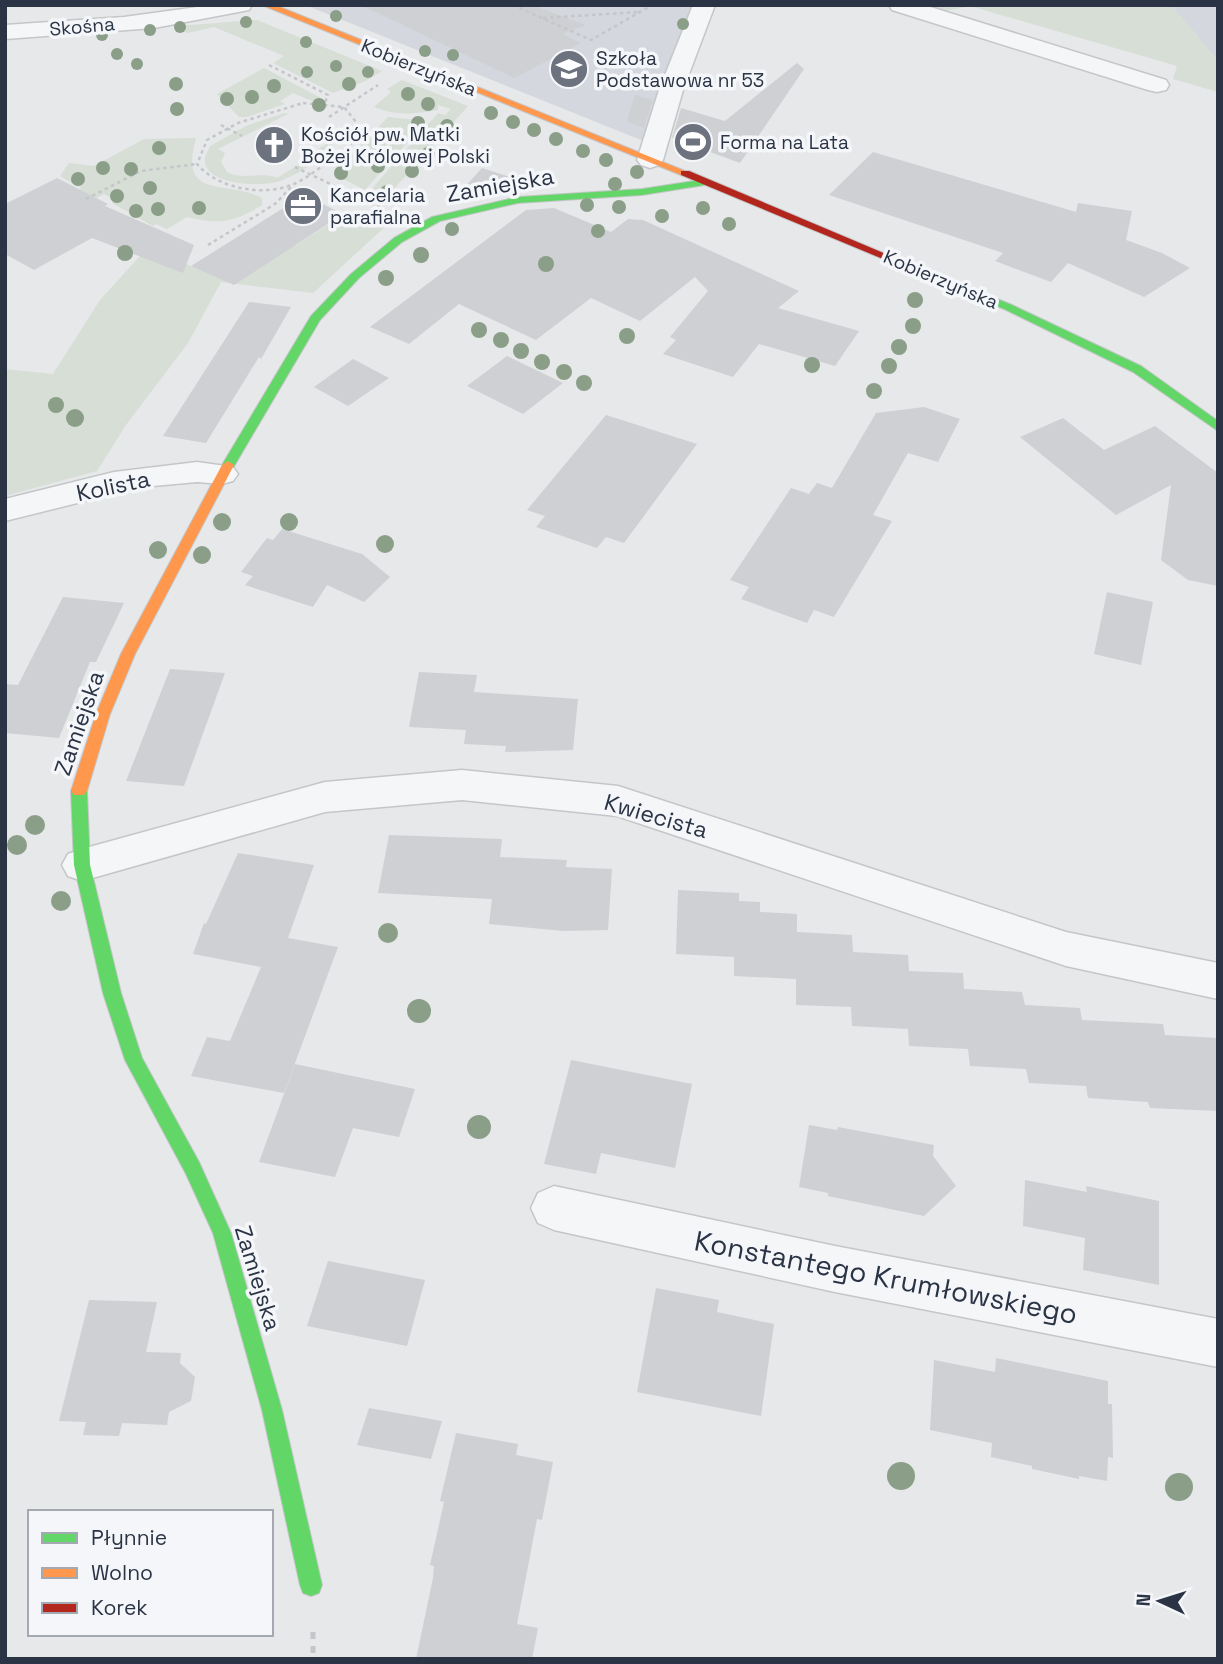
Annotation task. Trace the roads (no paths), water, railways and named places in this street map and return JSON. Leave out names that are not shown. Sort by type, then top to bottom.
[{"type":"street","name":"Skośna","points":[[5,32],[166,18],[215,12],[241,5]]},
{"type":"street","name":"Kobierzyńska","points":[[266,5],[707,182],[1008,307],[1138,369],[1218,426]]},
{"type":"street","points":[[650,160],[671,90],[704,5]]},
{"type":"street","points":[[901,5],[1157,85]]},
{"type":"street","name":"Zamiejska","points":[[311,1585],[272,1410],[222,1233],[193,1168],[134,1060],[112,993],[82,865],[79,791],[103,714],[128,654],[222,474],[316,318],[355,276],[398,240],[436,219],[518,200],[642,192],[707,182]]},
{"type":"street","name":"Kolista","points":[[5,510],[140,478],[201,471],[222,474]]},
{"type":"street","name":"Kwiecista","points":[[82,865],[325,797],[462,785],[605,799],[631,805],[1066,949],[1218,981]]},
{"type":"street","name":"Konstantego Krumłowskiego","points":[[554,1208],[835,1269],[1218,1343]]},
{"type":"place","name":"Szkoła Podstawowa nr 53","points":[[569,69]]},
{"type":"place","name":"Forma na Lata","points":[[693,142]]},
{"type":"place","name":"Kościół pw. Matki Bożej Królowej Polski","points":[[274,145]]},
{"type":"place","name":"Kancelaria parafialna","points":[[303,206]]}]
